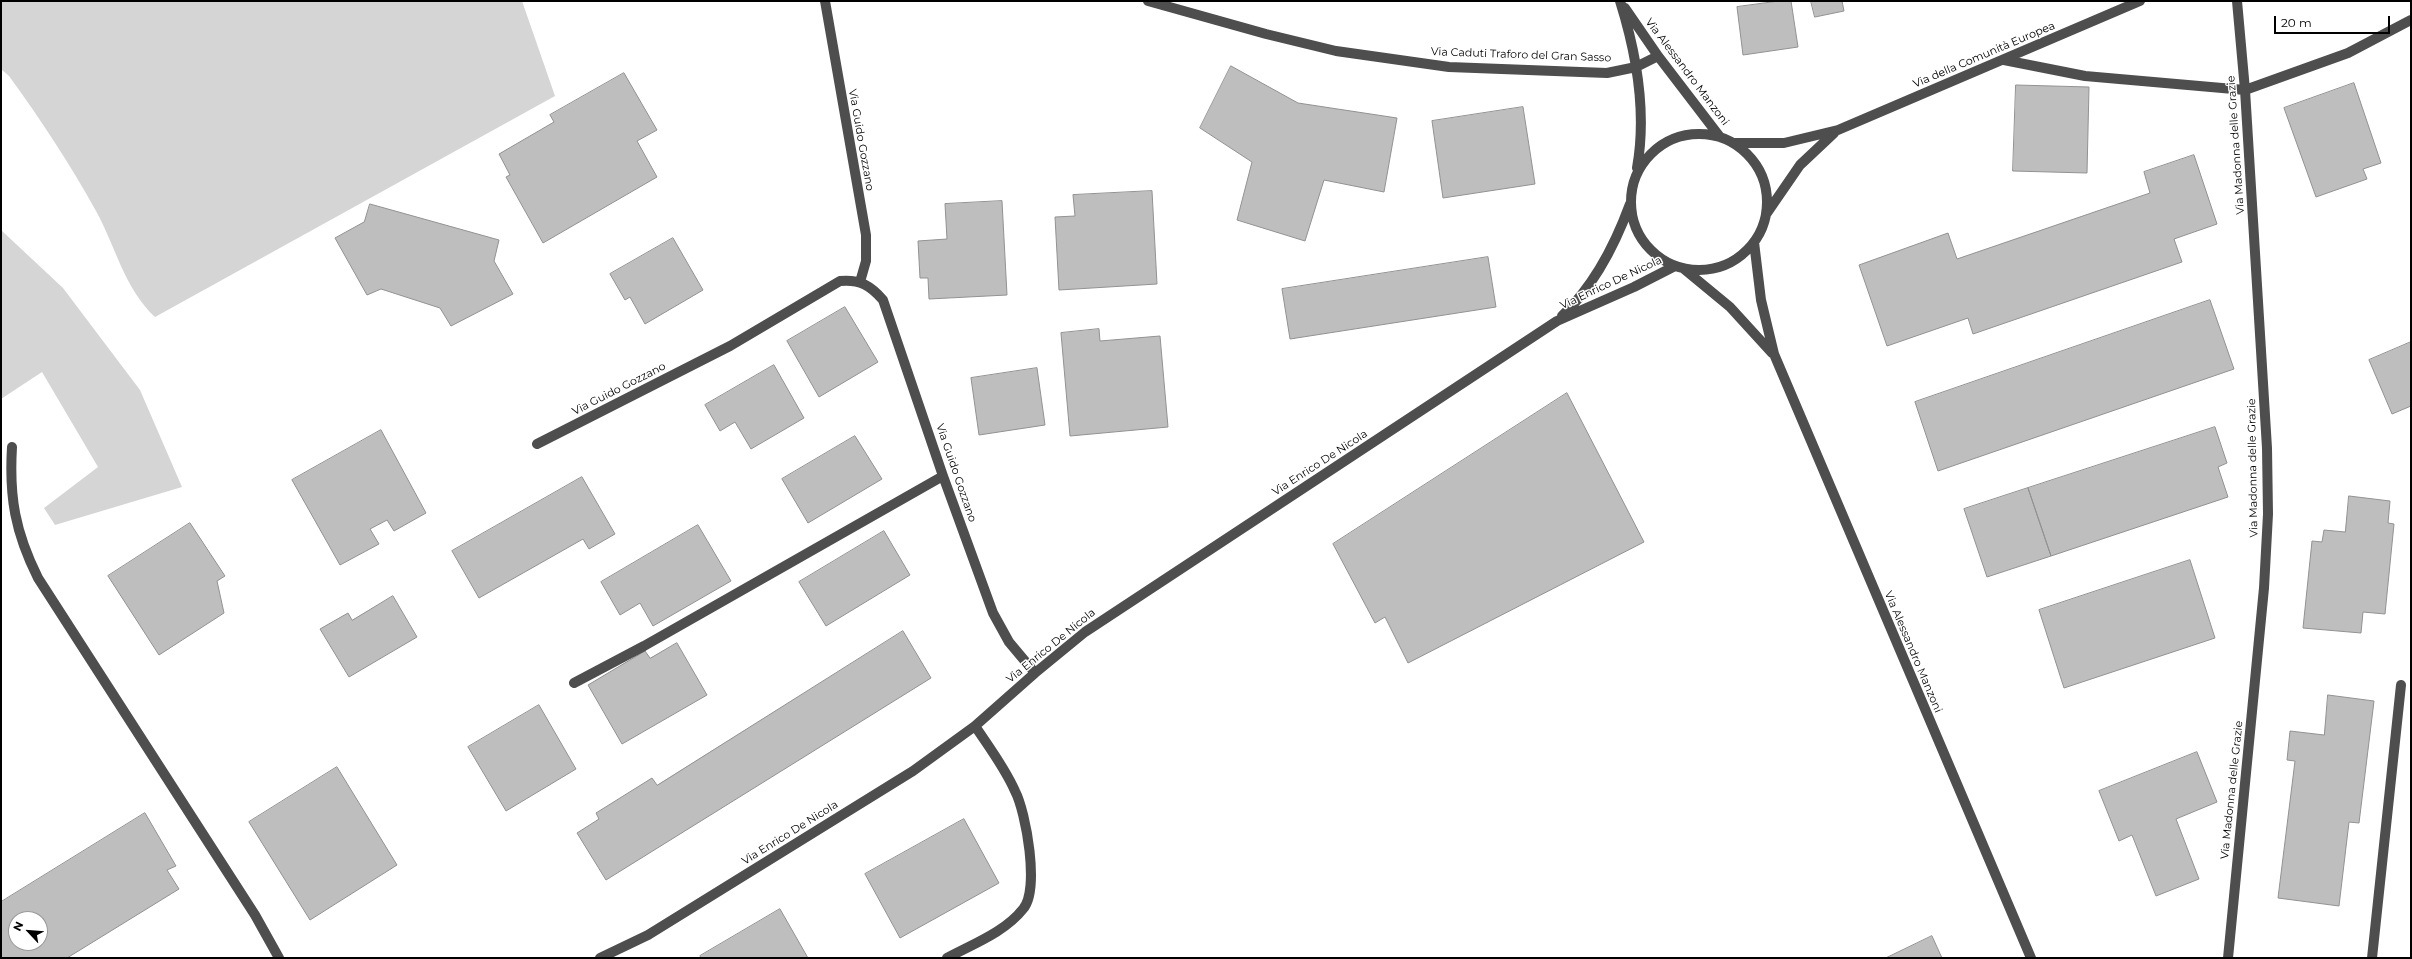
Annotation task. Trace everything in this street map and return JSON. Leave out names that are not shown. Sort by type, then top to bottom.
[{"type":"street","name":"Via Guido Gozzano","points":[[825,1],[866,236],[866,261],[860,282]]},
{"type":"street","name":"Via Caduti Traforo del Gran Sasso","points":[[1148,1],[1266,34],[1336,51],[1442,66],[1607,73],[1636,67],[1658,56]]},
{"type":"street","name":"Via Alessandro Manzoni","points":[[1621,1],[1636,67],[1642,125],[1636,177]]},
{"type":"street","name":"Via Alessandro Manzoni","points":[[1621,1],[1658,56],[1720,137]]},
{"type":"street","name":"Via della Comunità Europea","points":[[1734,143],[1784,143],[1838,130],[2140,1]]},
{"type":"street","name":"Via Madonna delle Grazie","points":[[2228,958],[2264,588],[2268,514],[2267,448],[2245,90],[2236,1]]},
{"type":"street","points":[[2004,60],[2085,76],[2245,90],[2348,53],[2411,20]]},
{"type":"street","name":"Via della Comunità Europea","points":[[1765,215],[1800,166],[1823,142],[1838,130]]},
{"type":"street","points":[[1694,134],[1720,137],[1734,143],[1750,157],[1761,174],[1767,201],[1765,215],[1754,242],[1738,257],[1718,267],[1696,270],[1678,266],[1656,254],[1642,239],[1633,218],[1631,200],[1636,177],[1647,158],[1670,140],[1694,134]]},
{"type":"street","name":"Via Enrico De Nicola","points":[[1557,321],[1576,303],[1602,265],[1620,229],[1631,200]]},
{"type":"street","name":"Via Alessandro Manzoni","points":[[1754,242],[1761,300],[1774,354],[2031,958]]},
{"type":"street","name":"Via Alessandro Manzoni","points":[[1678,266],[1730,308],[1774,354]]},
{"type":"street","name":"Via Enrico De Nicola","points":[[600,958],[648,935],[913,771],[976,726],[1035,673],[1085,632],[1557,321],[1678,266]]},
{"type":"street","name":"Via Guido Gozzano","points":[[537,444],[730,346],[825,288],[840,281],[851,280],[871,286],[884,300],[943,476],[998,623],[1009,642],[1035,673]]},
{"type":"street","points":[[12,447],[11,496],[15,519],[20,539],[35,572],[255,915],[279,958]]},
{"type":"street","points":[[574,683],[644,646],[943,476]]},
{"type":"street","points":[[2372,958],[2401,686]]},
{"type":"street","points":[[947,958],[1010,923],[1025,908],[1032,879],[1030,849],[1016,792],[976,726]]},
{"type":"shaded area","points":[[1,1],[522,1],[555,96],[155,317],[144,306],[128,280],[96,211],[65,159],[9,76],[1,69]]},
{"type":"shaded area","points":[[1,230],[63,288],[140,390],[182,487],[55,525],[44,508],[98,467],[42,372],[1,399]]},
{"type":"building","points":[[1779,1],[1791,1],[1798,47],[1743,55],[1737,7]]},
{"type":"building","points":[[1811,1],[1842,1],[1844,11],[1815,17]]},
{"type":"building","points":[[1231,66],[1298,103],[1397,118],[1384,192],[1324,180],[1305,241],[1237,220],[1252,162],[1200,128]]},
{"type":"building","points":[[624,73],[657,130],[637,141],[657,177],[543,243],[506,177],[510,175],[499,154],[554,122],[550,115]]},
{"type":"building","points":[[2354,83],[2381,163],[2363,169],[2367,179],[2316,197],[2284,108]]},
{"type":"building","points":[[2016,85],[2089,87],[2087,173],[2013,171]]},
{"type":"building","points":[[1523,107],[1535,184],[1443,198],[1432,121]]},
{"type":"building","points":[[2194,155],[2217,224],[2174,239],[2182,262],[1973,334],[1968,318],[1887,346],[1859,265],[1948,233],[1957,259],[2150,193],[2144,172]]},
{"type":"building","points":[[1152,191],[1157,284],[1059,290],[1055,217],[1075,216],[1073,195]]},
{"type":"building","points":[[1002,201],[1007,295],[929,299],[928,278],[920,278],[918,241],[947,239],[945,204]]},
{"type":"building","points":[[370,204],[499,240],[494,261],[513,294],[451,326],[440,308],[381,289],[367,295],[335,238],[364,222]]},
{"type":"building","points":[[673,238],[703,290],[645,324],[630,297],[625,300],[610,274]]},
{"type":"building","points":[[1488,257],[1496,307],[1290,339],[1282,289]]},
{"type":"building","points":[[2210,300],[2234,369],[1938,471],[1915,402]]},
{"type":"building","points":[[845,307],[878,362],[819,397],[787,341]]},
{"type":"building","points":[[1099,329],[1100,341],[1160,336],[1168,427],[1070,436],[1061,333]]},
{"type":"building","points":[[2411,342],[2411,406],[2392,414],[2369,360]]},
{"type":"building","points":[[774,365],[804,418],[751,449],[735,422],[720,431],[705,405]]},
{"type":"building","points":[[1037,368],[1045,425],[979,435],[971,378]]},
{"type":"building","points":[[1567,393],[1644,542],[1408,663],[1385,617],[1375,623],[1333,544]]},
{"type":"building","points":[[2215,427],[2227,463],[2218,467],[2228,497],[2051,556],[2028,488]]},
{"type":"building","points":[[381,430],[426,513],[394,531],[387,520],[370,529],[379,544],[340,565],[292,480]]},
{"type":"building","points":[[855,436],[882,479],[808,523],[782,479]]},
{"type":"building","points":[[582,477],[615,534],[589,549],[583,539],[479,598],[452,551]]},
{"type":"building","points":[[2028,488],[2051,556],[1987,577],[1964,509]]},
{"type":"building","points":[[2349,496],[2390,501],[2388,523],[2394,524],[2385,614],[2363,612],[2361,633],[2303,628],[2312,541],[2322,542],[2324,530],[2345,532]]},
{"type":"building","points":[[190,523],[225,576],[217,581],[224,613],[159,655],[108,576]]},
{"type":"building","points":[[698,525],[731,581],[653,626],[640,603],[620,615],[601,582]]},
{"type":"building","points":[[884,531],[910,575],[826,626],[799,582]]},
{"type":"building","points":[[2190,560],[2215,638],[2064,688],[2039,610]]},
{"type":"building","points":[[393,596],[417,637],[349,677],[320,629],[348,613],[352,620]]},
{"type":"building","points":[[903,631],[931,678],[606,880],[577,833],[599,819],[596,813],[652,778],[657,785]]},
{"type":"building","points":[[677,643],[707,695],[622,744],[588,685],[645,651],[650,658]]},
{"type":"building","points":[[2328,695],[2374,701],[2359,823],[2349,822],[2339,906],[2278,898],[2295,761],[2287,760],[2290,731],[2324,735]]},
{"type":"building","points":[[539,705],[576,769],[506,811],[468,747]]},
{"type":"building","points":[[2197,752],[2217,802],[2176,819],[2199,879],[2156,896],[2132,835],[2119,841],[2099,791]]},
{"type":"building","points":[[337,767],[397,865],[310,920],[249,822]]},
{"type":"building","points":[[145,813],[176,866],[167,870],[179,889],[67,958],[1,958],[1,902]]},
{"type":"building","points":[[964,819],[999,883],[900,938],[865,874]]},
{"type":"building","points":[[780,909],[808,958],[701,958],[700,956]]},
{"type":"building","points":[[1932,936],[1942,958],[1886,958]]}]
